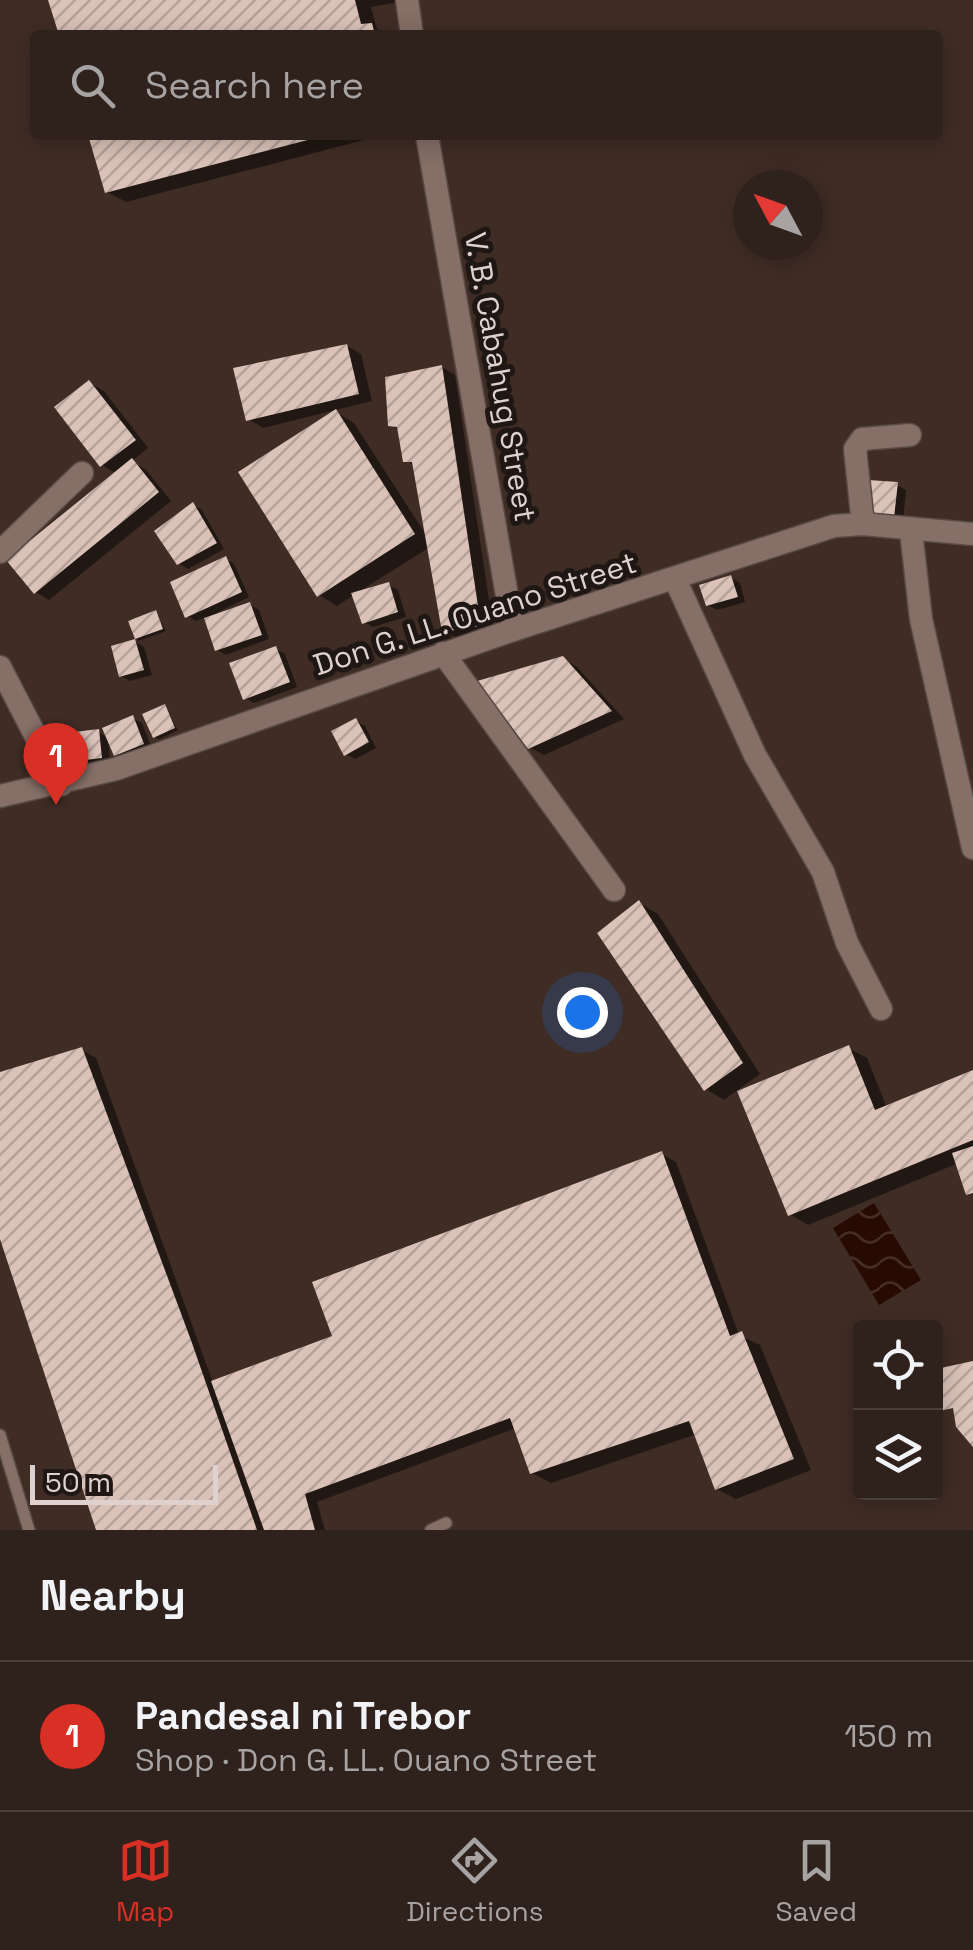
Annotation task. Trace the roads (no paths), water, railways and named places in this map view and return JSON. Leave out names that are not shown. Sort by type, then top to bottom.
[{"type":"street","points":[[407,0],[411,30]]},
{"type":"street","name":"V. B. Cabahug Street","points":[[429,140],[512,630]]},
{"type":"street","points":[[862,524],[855,449],[862,438],[910,435]]},
{"type":"street","points":[[0,552],[82,472]]},
{"type":"street","name":"Don G. LL. Ouano Street","points":[[0,796],[60,785],[443,653],[834,526],[862,524],[973,534]]},
{"type":"street","points":[[911,531],[922,619],[973,848]]},
{"type":"street","points":[[675,579],[754,755],[823,872],[847,943],[881,1009]]},
{"type":"street","points":[[443,653],[614,890]]},
{"type":"street","points":[[0,666],[60,785]]},
{"type":"lane","points":[[0,1435],[28,1530]]},
{"type":"lane","points":[[431,1530],[446,1523]]},
{"type":"water","points":[[874,1203],[921,1280],[879,1305],[833,1228]]},
{"type":"place","name":"Pandesal ni Trebor","points":[[56,805]]}]
